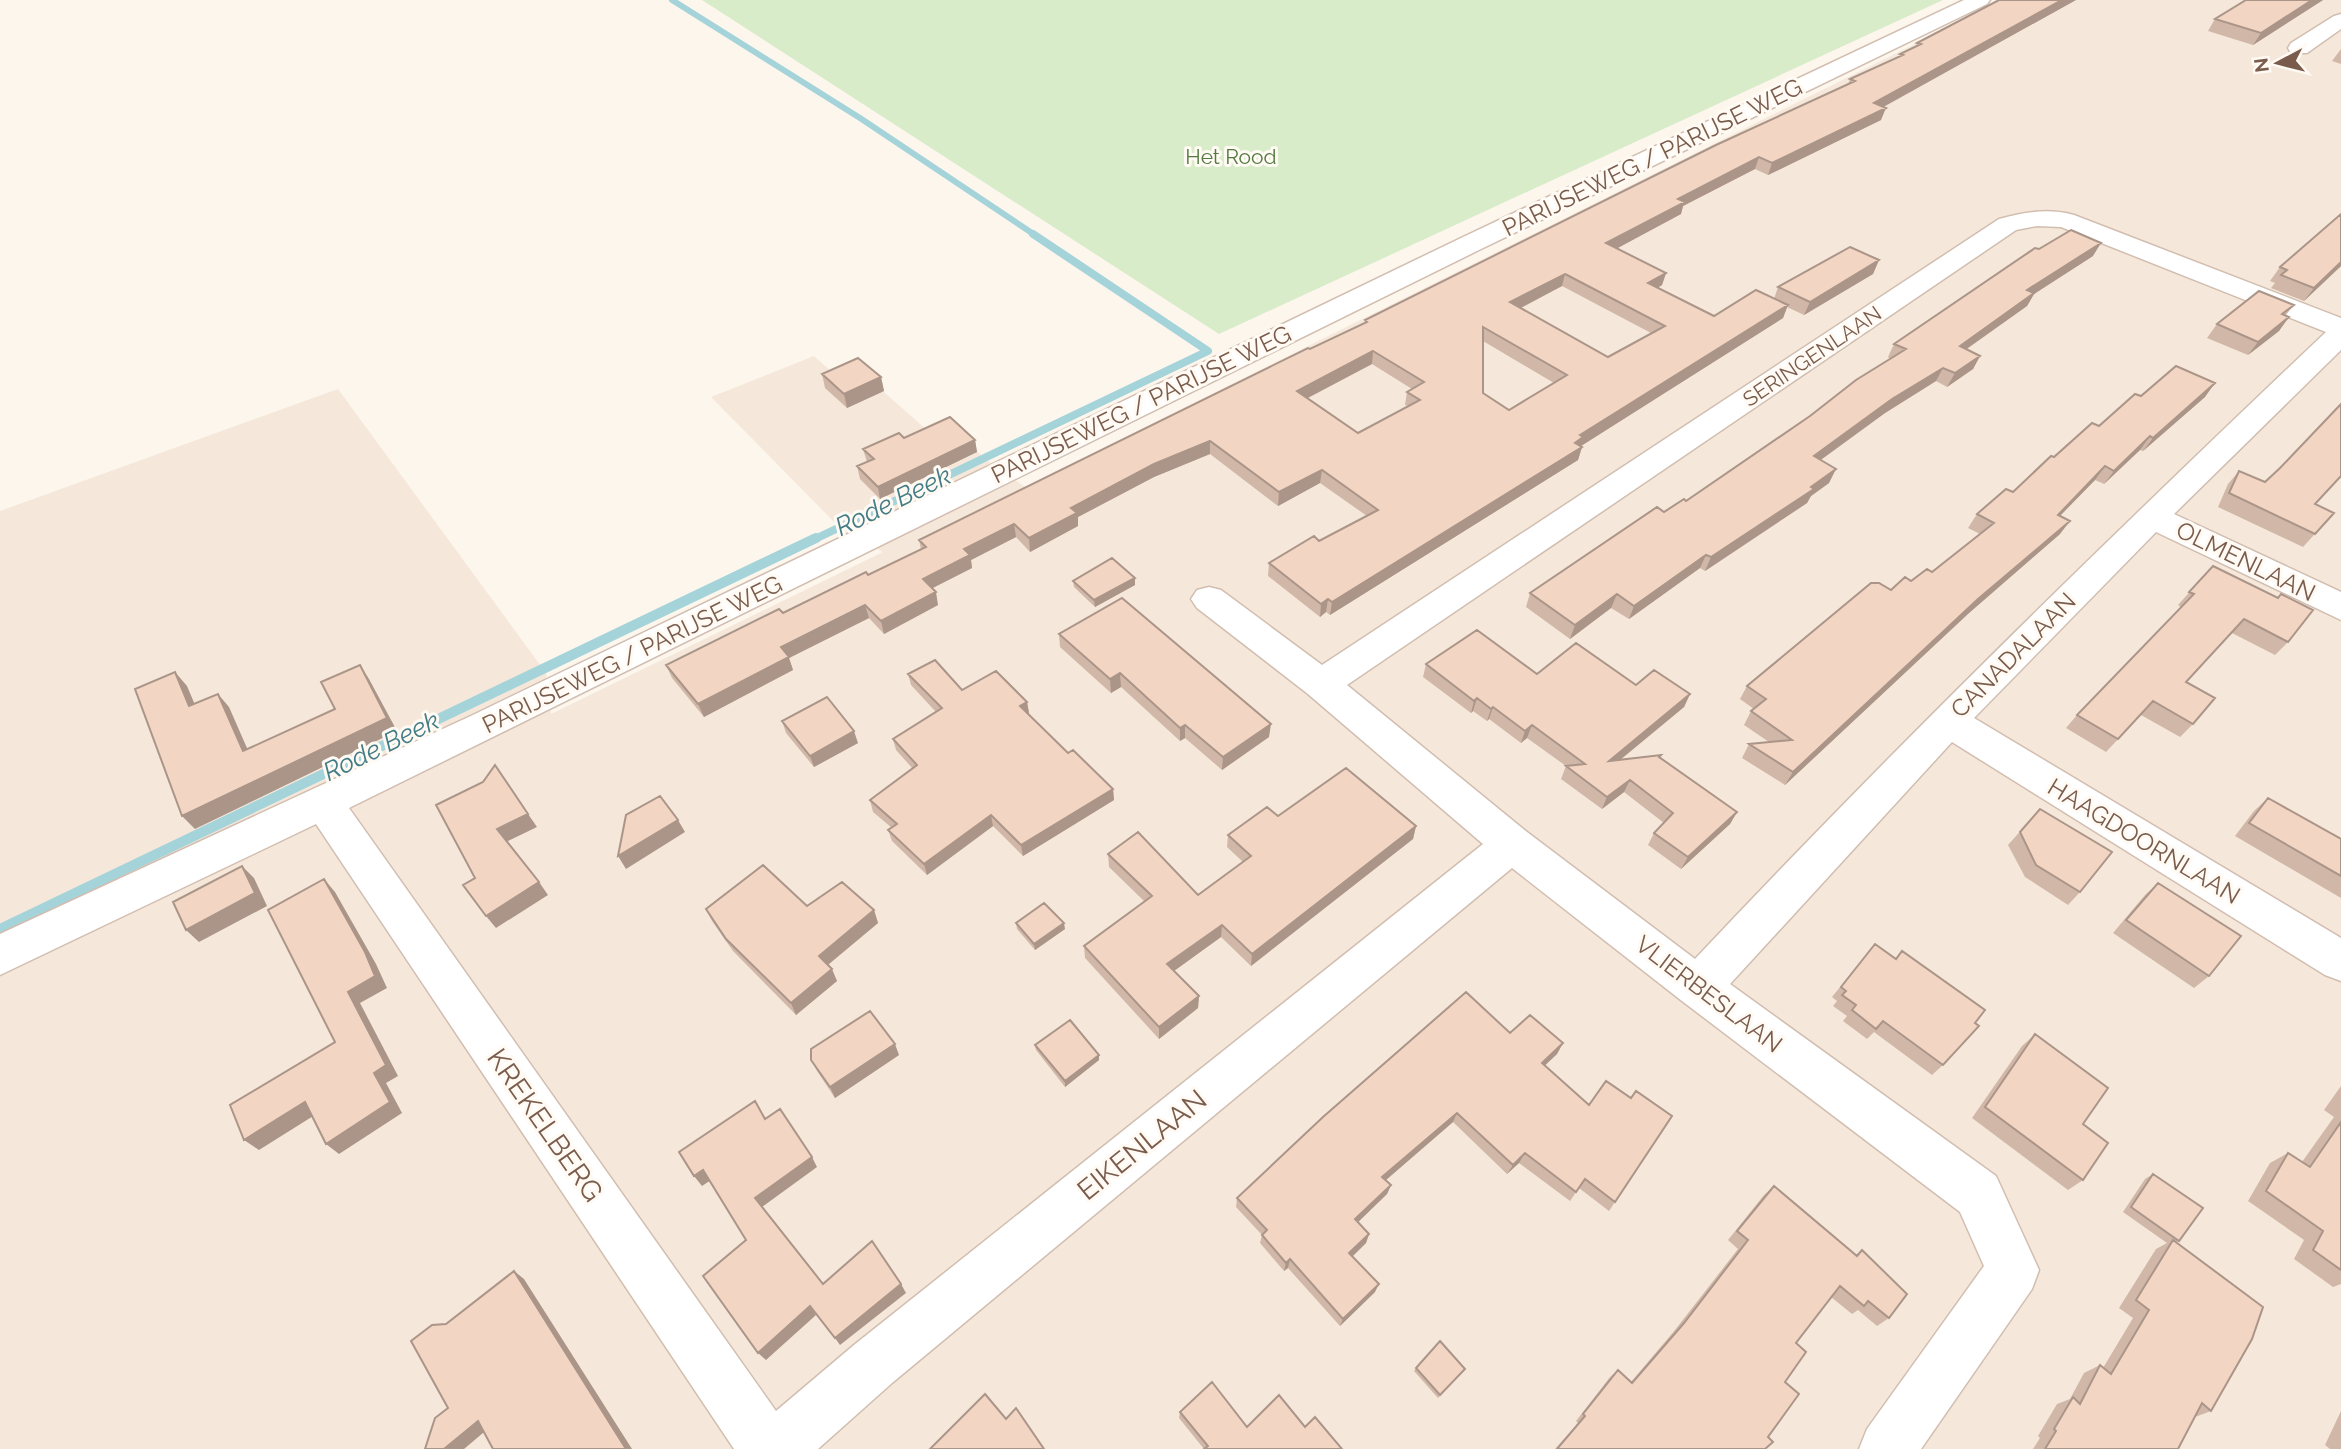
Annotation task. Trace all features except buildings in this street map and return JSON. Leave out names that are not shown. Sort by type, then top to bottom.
[{"type":"street","name":"PARIJSEWEG / PARIJSE WEG","points":[[0,955],[489,724],[1362,296],[1980,0]]},
{"type":"street","points":[[2299,48],[2341,20]]},
{"type":"street","name":"SERINGENLAAN","points":[[1321,684],[2008,224],[2037,218],[2065,220],[2341,328]]},
{"type":"street","name":"CANADALAAN","points":[[1698,987],[1831,841],[1948,721],[2150,516],[2341,334]]},
{"type":"street","name":"OLMENLAAN","points":[[2150,516],[2341,607]]},
{"type":"street","name":"VLIERBESLAAN","points":[[1209,599],[1321,684],[1512,844],[1698,987],[1978,1194],[2013,1270],[1887,1449]]},
{"type":"street","name":"HAAGDOORNLAAN","points":[[1948,721],[2341,961]]},
{"type":"street","name":"KREKELBERG","points":[[322,802],[768,1449]]},
{"type":"street","name":"EIKENLAAN","points":[[775,1449],[873,1364],[1512,844]]},
{"type":"shaded area","points":[[2003,0],[2341,0],[2341,1449],[0,1449],[0,511],[338,389],[546,673],[551,714],[883,552],[843,531],[711,397],[814,356],[841,380],[861,372],[935,437],[952,429],[988,461],[1025,487]]},
{"type":"green space","name":"Het Rood","points":[[702,0],[1943,0],[1219,334]]},
{"type":"waterway","name":"Rode Beek","points":[[672,0],[860,118],[1035,235]]},
{"type":"waterway","name":"Rode Beek","points":[[813,540],[1208,351],[1033,234]]},
{"type":"waterway","name":"Rode Beek","points":[[0,929],[816,538]]}]
